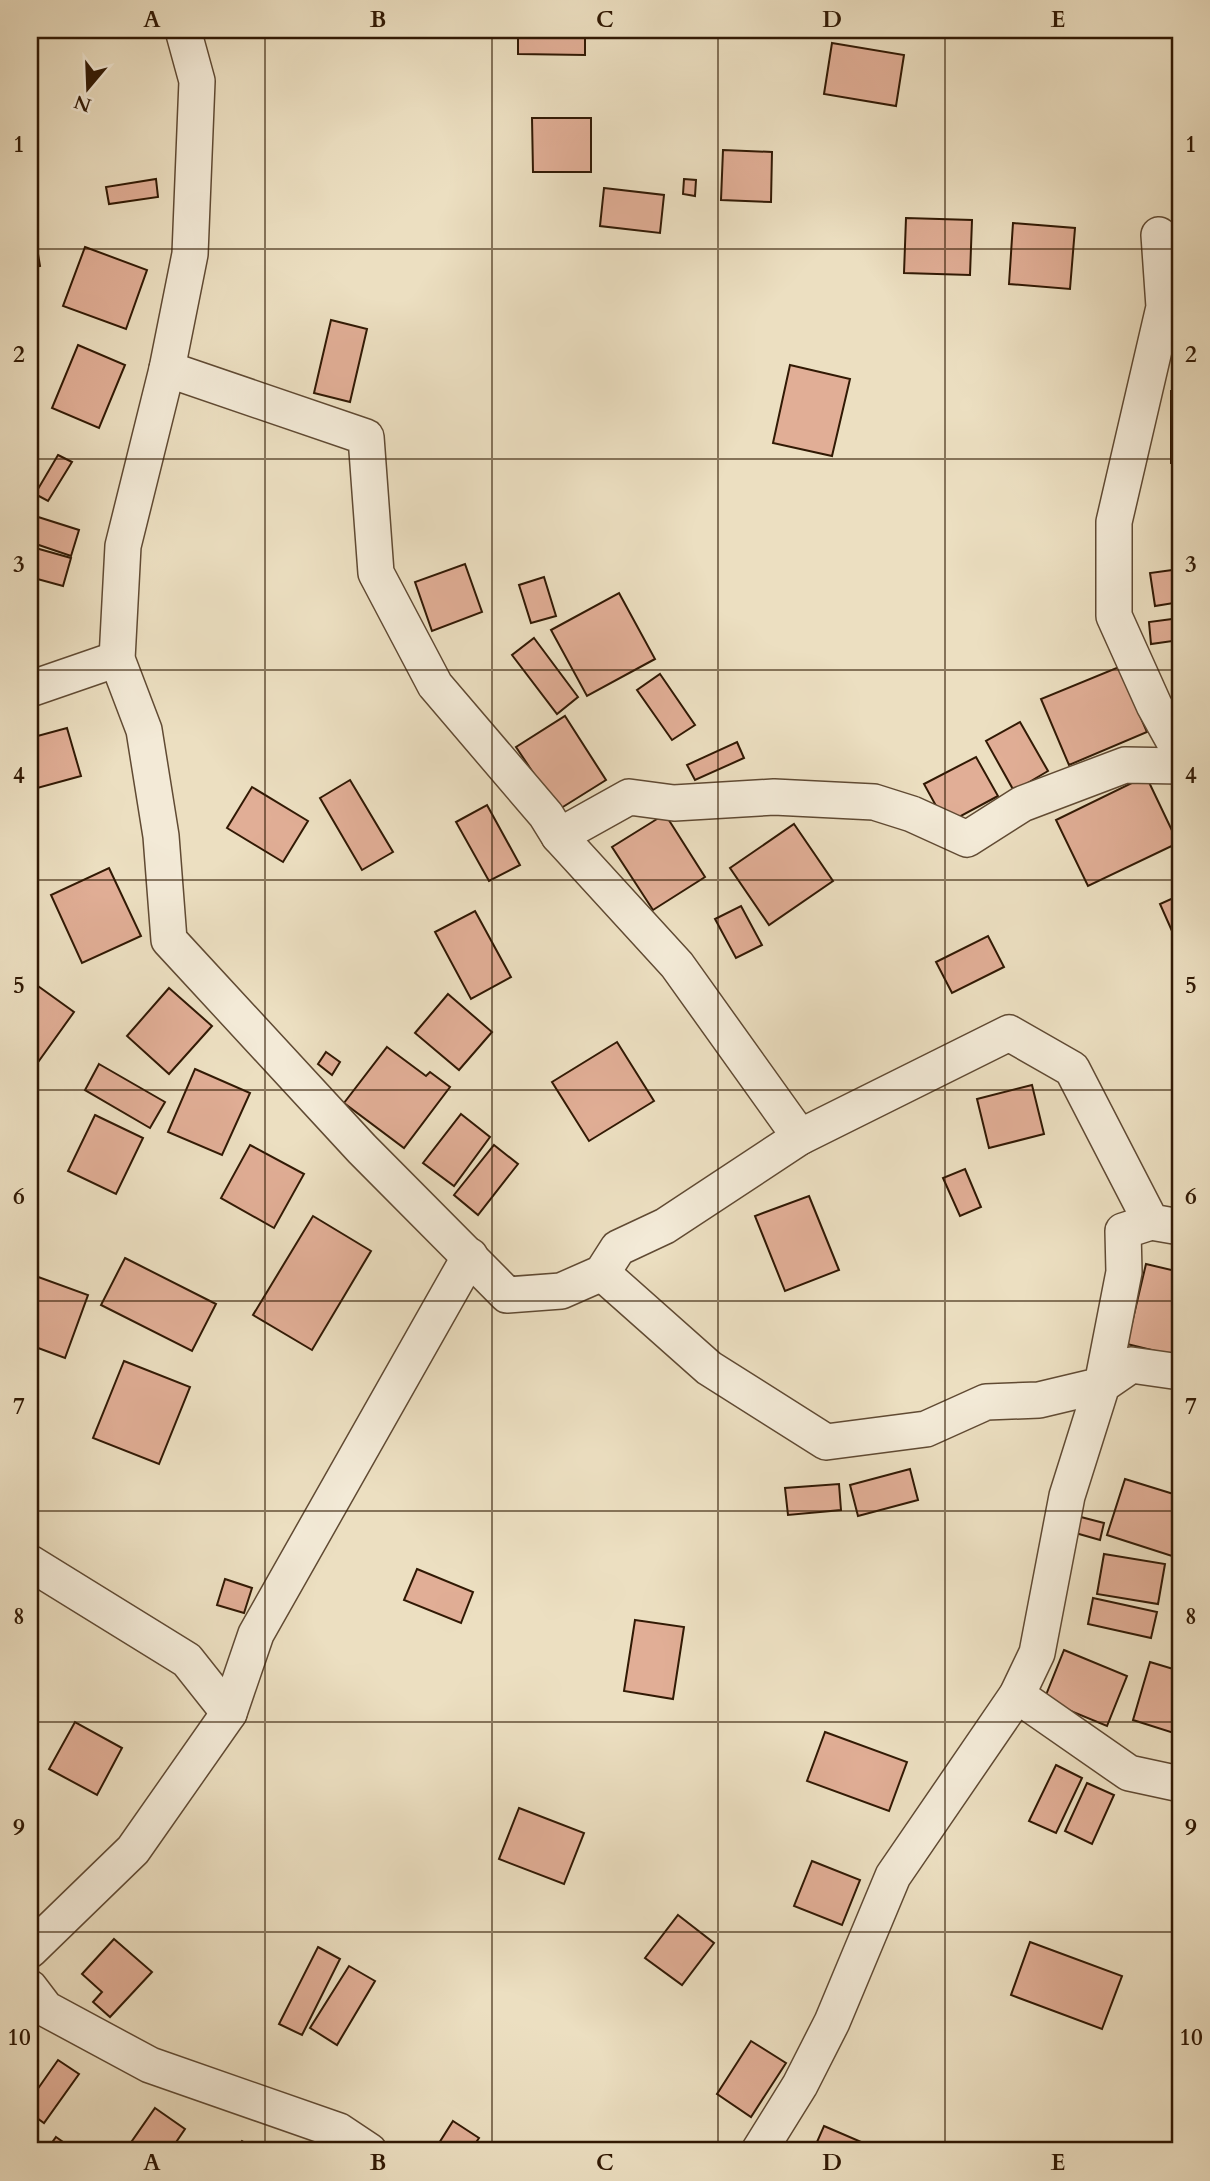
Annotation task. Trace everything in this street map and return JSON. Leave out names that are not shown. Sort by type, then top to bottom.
[{"type":"street","points":[[183,30],[197,81],[190,254],[167,369],[123,547],[117,659],[144,730],[161,836],[169,940],[362,1149],[507,1295],[561,1291],[602,1273],[618,1248],[665,1226],[800,1137],[1009,1033],[1072,1069],[1165,1224],[1123,1231],[1125,1272],[1102,1385],[1067,1496],[1037,1653],[1017,1695],[893,1876],[832,2022],[800,2085],[759,2151]]},
{"type":"street","points":[[1158,235],[1164,307],[1114,522],[1114,616],[1154,705],[1180,752]]},
{"type":"street","points":[[167,369],[366,437],[376,573],[435,685],[546,815],[559,836],[677,965],[800,1137]]},
{"type":"street","points":[[30,689],[117,659]]},
{"type":"street","points":[[559,836],[629,797],[674,803],[774,797],[874,802],[912,814],[967,839],[1022,804],[1125,765],[1180,766]]},
{"type":"street","points":[[30,1950],[133,1850],[229,1713],[256,1634],[470,1256]]},
{"type":"street","points":[[602,1273],[709,1368],[826,1442],[926,1429],[986,1402],[1038,1399],[1102,1385],[1131,1365],[1180,1373]]},
{"type":"street","points":[[30,1563],[187,1660],[229,1713]]},
{"type":"street","points":[[1017,1695],[1129,1773],[1180,1784]]},
{"type":"street","points":[[30,1988],[46,2010],[150,2064],[339,2131],[369,2151]]},
{"type":"building","points":[[30,30],[34,61],[30,61]]},
{"type":"building","points":[[518,30],[585,30],[585,55],[518,54]]},
{"type":"building","points":[[854,30],[897,30],[895,37]]},
{"type":"building","points":[[832,43],[904,55],[896,106],[824,94]]},
{"type":"building","points":[[532,118],[591,118],[591,172],[533,172]]},
{"type":"building","points":[[723,150],[772,152],[771,202],[721,200]]},
{"type":"building","points":[[156,179],[158,197],[109,204],[106,187]]},
{"type":"building","points":[[684,179],[696,180],[695,196],[683,194]]},
{"type":"building","points":[[604,188],[664,195],[660,233],[600,226]]},
{"type":"building","points":[[906,218],[972,220],[970,275],[904,273]]},
{"type":"building","points":[[1013,223],[1075,228],[1070,289],[1009,284]]},
{"type":"building","points":[[35,236],[40,266],[30,268],[30,237]]},
{"type":"building","points":[[85,247],[147,270],[126,329],[63,306]]},
{"type":"building","points":[[331,320],[367,329],[350,402],[314,393]]},
{"type":"building","points":[[78,345],[125,365],[99,428],[52,408]]},
{"type":"building","points":[[790,365],[850,379],[832,456],[773,443]]},
{"type":"building","points":[[1171,391],[1180,391],[1180,463],[1171,463]]},
{"type":"building","points":[[58,455],[72,462],[48,501],[35,494]]},
{"type":"building","points":[[35,516],[79,530],[71,556],[30,542]]},
{"type":"building","points":[[32,547],[71,558],[63,586],[30,577]]},
{"type":"building","points":[[465,564],[482,612],[432,631],[415,582]]},
{"type":"building","points":[[1180,569],[1180,602],[1155,606],[1150,573]]},
{"type":"building","points":[[544,577],[556,616],[531,623],[519,585]]},
{"type":"building","points":[[619,593],[655,659],[587,696],[551,630]]},
{"type":"building","points":[[1180,618],[1180,640],[1151,644],[1149,622]]},
{"type":"building","points":[[534,638],[578,697],[557,714],[512,655]]},
{"type":"building","points":[[1119,667],[1147,732],[1069,765],[1041,699]]},
{"type":"building","points":[[660,674],[695,725],[672,740],[637,690]]},
{"type":"building","points":[[565,716],[606,780],[558,810],[516,747]]},
{"type":"building","points":[[1020,722],[1048,771],[1014,791],[986,741]]},
{"type":"building","points":[[67,728],[81,776],[30,790],[30,738]]},
{"type":"building","points":[[737,742],[744,758],[695,780],[687,765]]},
{"type":"building","points":[[976,757],[998,796],[946,824],[924,784]]},
{"type":"building","points":[[1146,776],[1178,843],[1088,886],[1056,820]]},
{"type":"building","points":[[350,780],[393,852],[362,870],[320,798]]},
{"type":"building","points":[[252,787],[308,821],[283,862],[227,828]]},
{"type":"building","points":[[487,805],[520,865],[489,881],[456,822]]},
{"type":"building","points":[[665,814],[705,877],[653,910],[612,847]]},
{"type":"building","points":[[794,824],[833,881],[769,925],[730,868]]},
{"type":"building","points":[[109,868],[141,936],[82,963],[51,895]]},
{"type":"building","points":[[1180,895],[1180,949],[1160,904]]},
{"type":"building","points":[[741,906],[762,945],[736,958],[715,919]]},
{"type":"building","points":[[475,911],[511,977],[471,999],[435,932]]},
{"type":"building","points":[[988,936],[1004,967],[952,993],[936,962]]},
{"type":"building","points":[[31,981],[74,1012],[31,1072],[30,984]]},
{"type":"building","points":[[169,988],[212,1026],[169,1074],[127,1036]]},
{"type":"building","points":[[448,994],[492,1032],[459,1070],[415,1033]]},
{"type":"building","points":[[617,1042],[654,1101],[589,1141],[552,1082]]},
{"type":"building","points":[[387,1047],[426,1076],[430,1072],[450,1087],[404,1148],[344,1103]]},
{"type":"building","points":[[326,1052],[340,1062],[332,1075],[318,1064]]},
{"type":"building","points":[[99,1064],[165,1102],[150,1128],[85,1090]]},
{"type":"building","points":[[195,1069],[250,1093],[222,1155],[168,1132]]},
{"type":"building","points":[[1032,1085],[1044,1134],[989,1148],[977,1099]]},
{"type":"building","points":[[461,1114],[490,1137],[454,1186],[423,1163]]},
{"type":"building","points":[[95,1115],[143,1138],[116,1194],[68,1171]]},
{"type":"building","points":[[250,1145],[304,1174],[274,1228],[221,1198]]},
{"type":"building","points":[[494,1145],[518,1164],[478,1215],[454,1195]]},
{"type":"building","points":[[965,1169],[981,1207],[960,1216],[943,1178]]},
{"type":"building","points":[[809,1196],[839,1270],[785,1291],[755,1216]]},
{"type":"building","points":[[313,1216],[371,1251],[312,1350],[253,1315]]},
{"type":"building","points":[[125,1258],[216,1304],[192,1351],[101,1305]]},
{"type":"building","points":[[1146,1264],[1180,1272],[1180,1357],[1127,1344]]},
{"type":"building","points":[[30,1274],[88,1295],[65,1358],[30,1345]]},
{"type":"building","points":[[124,1361],[190,1387],[159,1464],[93,1438]]},
{"type":"building","points":[[910,1469],[918,1500],[858,1516],[850,1485]]},
{"type":"building","points":[[1125,1479],[1180,1496],[1180,1529],[1172,1556],[1107,1535]]},
{"type":"building","points":[[839,1484],[841,1510],[788,1515],[785,1488]]},
{"type":"building","points":[[1077,1516],[1104,1523],[1100,1540],[1072,1532]]},
{"type":"building","points":[[1104,1554],[1165,1564],[1158,1604],[1097,1594]]},
{"type":"building","points":[[417,1569],[473,1592],[461,1623],[404,1600]]},
{"type":"building","points":[[225,1579],[252,1588],[244,1613],[217,1605]]},
{"type":"building","points":[[1093,1598],[1157,1612],[1151,1638],[1088,1624]]},
{"type":"building","points":[[635,1620],[684,1627],[673,1699],[624,1691]]},
{"type":"building","points":[[1064,1650],[1127,1676],[1107,1726],[1044,1700]]},
{"type":"building","points":[[1150,1662],[1180,1671],[1180,1735],[1133,1720]]},
{"type":"building","points":[[75,1722],[122,1748],[97,1795],[49,1769]]},
{"type":"building","points":[[825,1732],[907,1762],[889,1811],[807,1781]]},
{"type":"building","points":[[1056,1765],[1082,1778],[1056,1833],[1029,1821]]},
{"type":"building","points":[[1087,1783],[1114,1795],[1092,1844],[1065,1831]]},
{"type":"building","points":[[519,1808],[584,1833],[564,1884],[499,1859]]},
{"type":"building","points":[[812,1861],[860,1880],[842,1925],[794,1906]]},
{"type":"building","points":[[678,1915],[714,1943],[682,1985],[645,1958]]},
{"type":"building","points":[[114,1939],[152,1972],[110,2017],[93,2002],[102,1992],[82,1974]]},
{"type":"building","points":[[1030,1942],[1122,1976],[1102,2029],[1011,1995]]},
{"type":"building","points":[[318,1947],[340,1959],[302,2035],[279,2024]]},
{"type":"building","points":[[349,1966],[375,1981],[337,2045],[310,2028]]},
{"type":"building","points":[[751,2041],[786,2063],[751,2117],[717,2094]]},
{"type":"building","points":[[58,2060],[79,2074],[44,2123],[30,2113],[30,2100]]},
{"type":"building","points":[[155,2108],[185,2129],[170,2151],[125,2151]]},
{"type":"building","points":[[453,2121],[479,2138],[470,2151],[434,2151]]},
{"type":"building","points":[[824,2126],[880,2150],[813,2151]]},
{"type":"building","points":[[56,2137],[76,2151],[46,2151]]},
{"type":"building","points":[[242,2141],[260,2151],[236,2151]]}]
